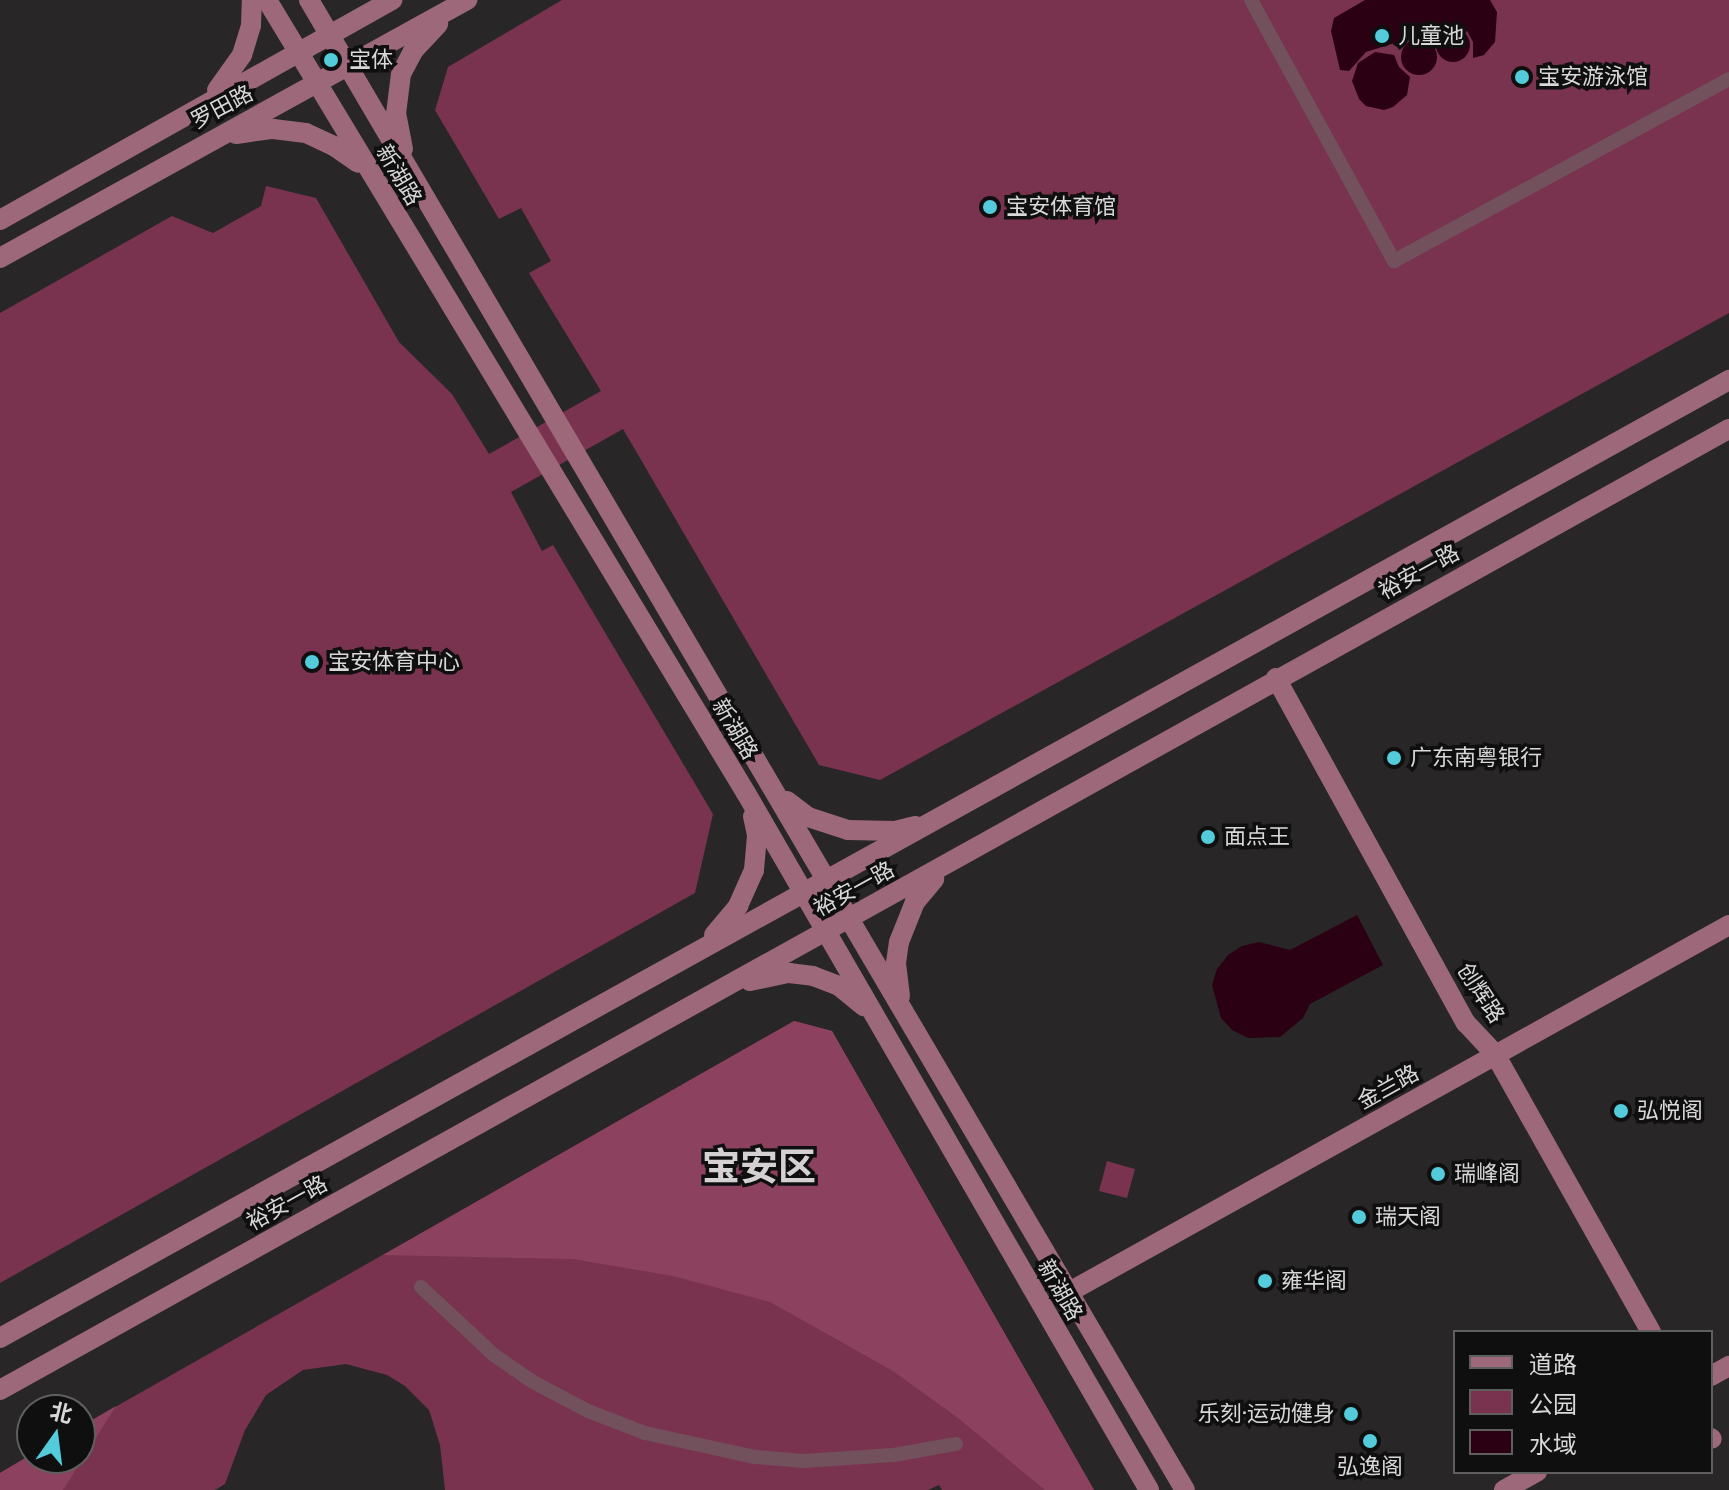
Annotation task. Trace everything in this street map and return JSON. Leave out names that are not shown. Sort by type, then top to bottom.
[{"type":"main road","points":[[198,107],[225,83],[242,55],[251,25],[252,0]]},
{"type":"main road","name":"新湖路","points":[[267,0],[746,793],[1149,1490]]},
{"type":"main road","name":"新湖路","points":[[309,0],[1071,1291],[1185,1490]]},
{"type":"main road","name":"罗田路","points":[[0,220],[392,0]]},
{"type":"main road","points":[[407,165],[396,114],[401,74],[424,36],[464,2]]},
{"type":"main road","name":"罗田路","points":[[0,258],[464,2]]},
{"type":"main road","points":[[212,139],[253,130],[306,133],[351,155],[372,177]]},
{"type":"main road","name":"裕安一路","points":[[0,1338],[1729,380]]},
{"type":"main road","name":"裕安一路","points":[[0,1390],[851,919],[1276,678],[1729,429]]},
{"type":"main road","name":"创辉路","points":[[1276,678],[1466,1023],[1495,1054],[1650,1330]]},
{"type":"main road","points":[[713,739],[721,746],[730,746],[739,737],[738,726]]},
{"type":"main road","points":[[768,778],[796,809],[834,827],[895,831],[934,822]]},
{"type":"main road","points":[[703,946],[738,906],[754,870],[757,835],[746,793]]},
{"type":"main road","points":[[902,1008],[896,963],[905,921],[928,885],[961,857]]},
{"type":"main road","name":"金兰路","points":[[1071,1291],[1729,925]]},
{"type":"main road","points":[[723,989],[768,976],[789,973],[813,976],[839,986],[878,1022]]},
{"type":"main road","points":[[1104,1413],[1104,1401],[1109,1394],[1121,1391],[1133,1400]]},
{"type":"main road","points":[[1504,1490],[1533,1474]]},
{"type":"street","points":[[1251,0],[1394,261],[1729,79]]},
{"type":"street","points":[[421,1287],[494,1355],[533,1382],[588,1411],[645,1433],[740,1455],[803,1461],[894,1455],[956,1444]]},
{"type":"green space","name":"宝安体育中心","points":[[562,0],[1729,0],[1729,313],[880,780],[819,765],[623,429],[511,492],[542,551],[553,545],[713,814],[695,893],[0,1283],[0,313],[172,216],[213,233],[261,206],[266,186],[316,198],[399,342],[452,394],[489,454],[601,391],[529,273],[551,261],[521,208],[499,219],[435,110],[448,67]]},
{"type":"green space","points":[[794,1021],[832,1031],[1094,1490],[942,1490],[939,1485],[928,1490],[445,1490],[440,1445],[429,1410],[405,1386],[387,1375],[346,1364],[303,1370],[266,1395],[245,1430],[225,1484],[215,1490],[0,1490],[0,1473],[16,1464],[16,1474],[96,1474],[96,1418]]},
{"type":"green space","points":[[1107,1161],[1135,1169],[1127,1198],[1099,1191]]},
{"type":"shaded area","points":[[794,1021],[832,1031],[1094,1490],[1045,1490],[958,1418],[893,1371],[770,1302],[673,1276],[573,1259],[383,1255]]},
{"type":"shaded area","points":[[116,1406],[96,1438],[96,1418]]},
{"type":"shaded area","points":[[16,1464],[16,1474],[73,1474],[63,1490],[0,1490],[0,1473]]},
{"type":"water","name":"儿童池","points":[[1365,0],[1490,0],[1497,12],[1495,42],[1484,55],[1473,58],[1473,42],[1467,31],[1448,26],[1430,37],[1417,36],[1366,52],[1349,71],[1340,70],[1331,31],[1334,18]]},
{"type":"water","name":"儿童池","points":[[1453,28],[1465,33],[1470,45],[1465,57],[1453,62],[1441,57],[1436,45],[1441,33]]},
{"type":"water","name":"儿童池","points":[[1419,39],[1432,44],[1437,57],[1432,70],[1419,75],[1406,70],[1401,57],[1406,44]]},
{"type":"water","name":"儿童池","points":[[1375,52],[1394,55],[1399,67],[1410,77],[1407,95],[1393,107],[1384,110],[1366,106],[1359,99],[1352,81],[1358,63]]},
{"type":"water","points":[[1357,915],[1383,965],[1310,1004],[1303,1018],[1280,1037],[1248,1038],[1232,1030],[1221,1018],[1212,985],[1217,969],[1228,955],[1242,946],[1259,942],[1290,950]]},
{"type":"place","name":"儿童池","points":[[1382,36]]},
{"type":"place","name":"宝体","points":[[331,60]]},
{"type":"place","name":"宝安游泳馆","points":[[1522,77]]},
{"type":"place","name":"宝安体育馆","points":[[990,207]]},
{"type":"place","name":"宝安体育中心","points":[[312,662]]},
{"type":"place","name":"广东南粤银行","points":[[1394,758]]},
{"type":"place","name":"面点王","points":[[1208,837]]},
{"type":"place","name":"弘悦阁","points":[[1621,1111]]},
{"type":"place","name":"瑞峰阁","points":[[1438,1174]]},
{"type":"place","name":"瑞天阁","points":[[1359,1217]]},
{"type":"place","name":"雍华阁","points":[[1265,1281]]},
{"type":"place","name":"乐刻·运动健身","points":[[1351,1414]]},
{"type":"place","name":"弘逸阁","points":[[1370,1441]]},
{"type":"district","name":"宝安区","points":[[759,1167]]}]
